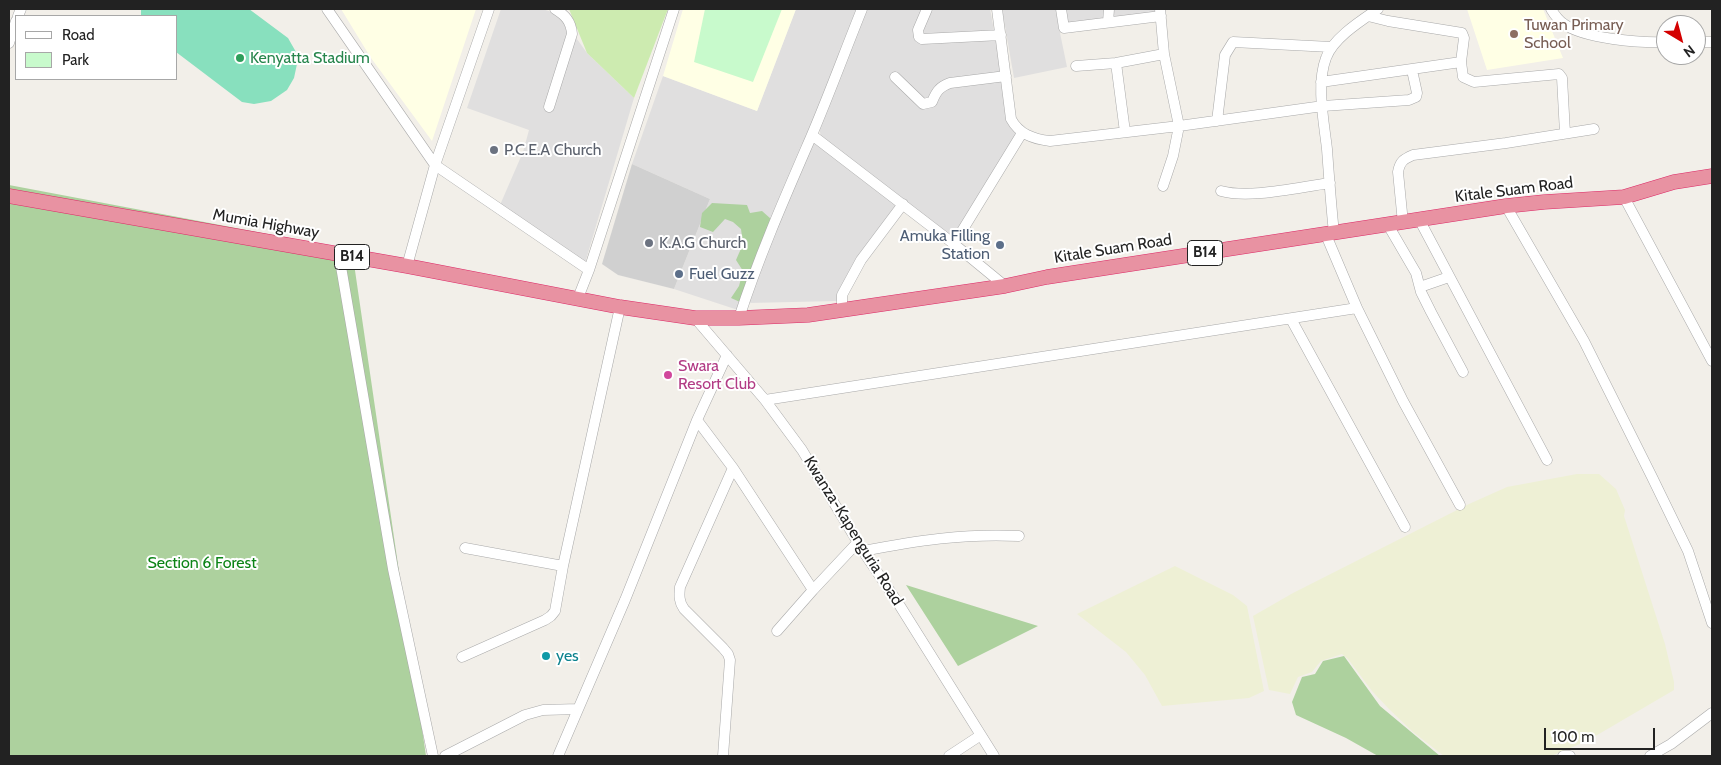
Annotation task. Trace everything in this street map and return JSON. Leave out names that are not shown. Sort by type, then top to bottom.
[{"type":"highway","name":"Kitale Suam Road","points":[[695,318],[808,315],[1005,286],[1047,277],[1420,221],[1506,206],[1624,197],[1674,182],[1712,176]]},
{"type":"highway","name":"Mumia Highway","points":[[9,196],[407,266],[620,307],[695,318]]},
{"type":"street","points":[[327,9],[435,165],[589,270]]},
{"type":"street","points":[[407,266],[435,165],[489,9]]},
{"type":"street","points":[[549,107],[572,34],[572,26],[566,17],[555,9]]},
{"type":"street","points":[[578,298],[589,270],[674,9]]},
{"type":"street","points":[[739,318],[750,282],[812,135],[862,9]]},
{"type":"street","points":[[927,9],[918,30],[919,37],[922,39],[1001,35]]},
{"type":"street","points":[[997,9],[1011,119],[1022,133],[1050,141],[1179,126],[1323,106],[1409,100],[1416,96],[1417,93],[1412,70]]},
{"type":"street","points":[[1061,9],[1064,28],[1161,12],[1164,54],[1179,126],[1173,156],[1163,186]]},
{"type":"street","points":[[1108,22],[1109,9]]},
{"type":"street","points":[[1378,9],[1340,39],[1326,57],[1322,82],[1330,183],[1330,234],[1357,308],[1403,402],[1460,505]]},
{"type":"street","points":[[1551,9],[1564,24],[1587,33],[1633,41],[1656,42]]},
{"type":"street","points":[[1368,16],[1462,33],[1464,38],[1461,62],[1463,77],[1474,82],[1559,74],[1562,78],[1565,133]]},
{"type":"street","points":[[9,43],[15,24]]},
{"type":"street","points":[[1217,121],[1225,55],[1233,42],[1332,47]]},
{"type":"street","points":[[1076,66],[1116,63],[1164,54]]},
{"type":"street","points":[[1322,82],[1461,62]]},
{"type":"street","points":[[1116,63],[1126,132]]},
{"type":"street","points":[[895,77],[923,104],[932,102],[936,91],[950,82],[1006,76]]},
{"type":"street","points":[[1403,223],[1398,172],[1400,164],[1404,159],[1413,155],[1506,143],[1594,128]]},
{"type":"street","points":[[954,244],[1022,133]]},
{"type":"street","points":[[812,135],[954,244],[1005,286]]},
{"type":"street","points":[[1221,191],[1230,194],[1256,193],[1330,183]]},
{"type":"street","points":[[1624,197],[1712,361]]},
{"type":"street","points":[[842,310],[842,295],[862,260],[902,204]]},
{"type":"street","points":[[1506,206],[1584,341],[1652,477],[1688,552],[1712,623]]},
{"type":"street","points":[[1420,221],[1547,460]]},
{"type":"street","points":[[1388,225],[1416,273],[1430,312],[1463,372]]},
{"type":"street","points":[[339,255],[393,569],[433,756]]},
{"type":"street","points":[[1420,287],[1449,277]]},
{"type":"street","points":[[462,657],[551,616],[557,603],[563,566],[620,307]]},
{"type":"street","points":[[765,400],[1357,308]]},
{"type":"street","name":"Kwanza-Kapenguria Road","points":[[695,318],[765,400],[802,450],[994,756]]},
{"type":"street","points":[[1291,319],[1405,527]]},
{"type":"street","points":[[558,756],[625,600],[697,420],[727,354]]},
{"type":"street","points":[[697,420],[733,468],[813,590]]},
{"type":"street","points":[[723,756],[730,660],[723,648],[684,609],[680,603],[679,596],[680,587],[733,468]]},
{"type":"street","points":[[777,631],[813,590],[861,546],[988,534],[1018,536]]},
{"type":"street","points":[[465,548],[563,566]]},
{"type":"street","points":[[445,756],[525,715],[543,710],[578,709]]},
{"type":"street","points":[[1650,756],[1671,744],[1712,713]]},
{"type":"street","points":[[949,756],[981,735]]},
{"type":"street","points":[[1563,756],[1570,756]]},
{"type":"shaded area","points":[[341,9],[476,9],[432,141],[371,58]]},
{"type":"shaded area","points":[[501,9],[542,9],[559,14],[587,53],[634,98],[585,263],[500,205],[523,152],[529,130],[467,108]]},
{"type":"shaded area","points":[[683,9],[796,9],[757,111],[663,76]]},
{"type":"shaded area","points":[[796,9],[858,9],[738,310],[674,289],[710,199],[632,164],[663,76],[757,111]]},
{"type":"shaded area","points":[[866,9],[990,9],[1004,83],[1006,118],[1018,135],[953,238],[821,137],[819,127]]},
{"type":"shaded area","points":[[1002,9],[1057,9],[1067,67],[1014,78]]},
{"type":"shaded area","points":[[1065,9],[1105,9],[1104,20],[1067,25]]},
{"type":"shaded area","points":[[1111,9],[1158,9],[1158,14],[1111,19]]},
{"type":"shaded area","name":"Tuwan Primary School","points":[[1467,9],[1543,9],[1563,58],[1487,70]]},
{"type":"shaded area","points":[[814,141],[897,206],[837,301],[748,303],[786,203]]},
{"type":"shaded area","points":[[632,164],[710,199],[674,289],[618,275],[602,264]]},
{"type":"shaded area","points":[[1577,474],[1599,474],[1616,489],[1625,510],[1624,516],[1665,644],[1674,682],[1674,690],[1587,741],[1551,756],[1444,756],[1413,732],[1389,709],[1342,654],[1321,661],[1312,672],[1298,677],[1290,694],[1269,690],[1253,616],[1293,593],[1469,504],[1507,487]]},
{"type":"shaded area","points":[[1175,566],[1233,595],[1247,606],[1264,691],[1249,698],[1162,706],[1145,675],[1126,652],[1077,614]]},
{"type":"green space","name":"Kenyatta Stadium","points":[[141,9],[249,9],[288,38],[296,52],[297,64],[294,78],[287,90],[271,101],[254,104],[242,102],[178,54],[178,15],[141,15]]},
{"type":"green space","points":[[569,9],[668,9],[634,98],[587,53]]},
{"type":"green space","points":[[705,9],[782,9],[753,82],[694,62]]},
{"type":"green space","name":"Section 6 Forest","points":[[9,185],[352,250],[426,756],[9,756]]},
{"type":"green space","points":[[712,203],[747,205],[750,213],[762,211],[771,219],[740,302],[731,298],[739,286],[743,271],[736,260],[743,244],[741,229],[733,222],[725,219],[713,232],[700,227],[702,213]]},
{"type":"green space","points":[[906,585],[1038,626],[958,666]]},
{"type":"green space","points":[[1344,656],[1380,706],[1440,756],[1378,756],[1346,738],[1296,715],[1292,702],[1302,677],[1315,674],[1323,661]]},
{"type":"place","name":"Tuwan Primary School","points":[[1514,34]]},
{"type":"place","name":"Kenyatta Stadium","points":[[240,58]]},
{"type":"place","name":"P.C.E.A Church","points":[[494,150]]},
{"type":"place","name":"K.A.G Church","points":[[649,243]]},
{"type":"place","name":"Amuka Filling Station","points":[[1000,245]]},
{"type":"place","name":"Fuel Guzz","points":[[679,274]]},
{"type":"place","name":"Swara Resort Club","points":[[668,375]]},
{"type":"place","name":"yes","points":[[546,656]]}]
